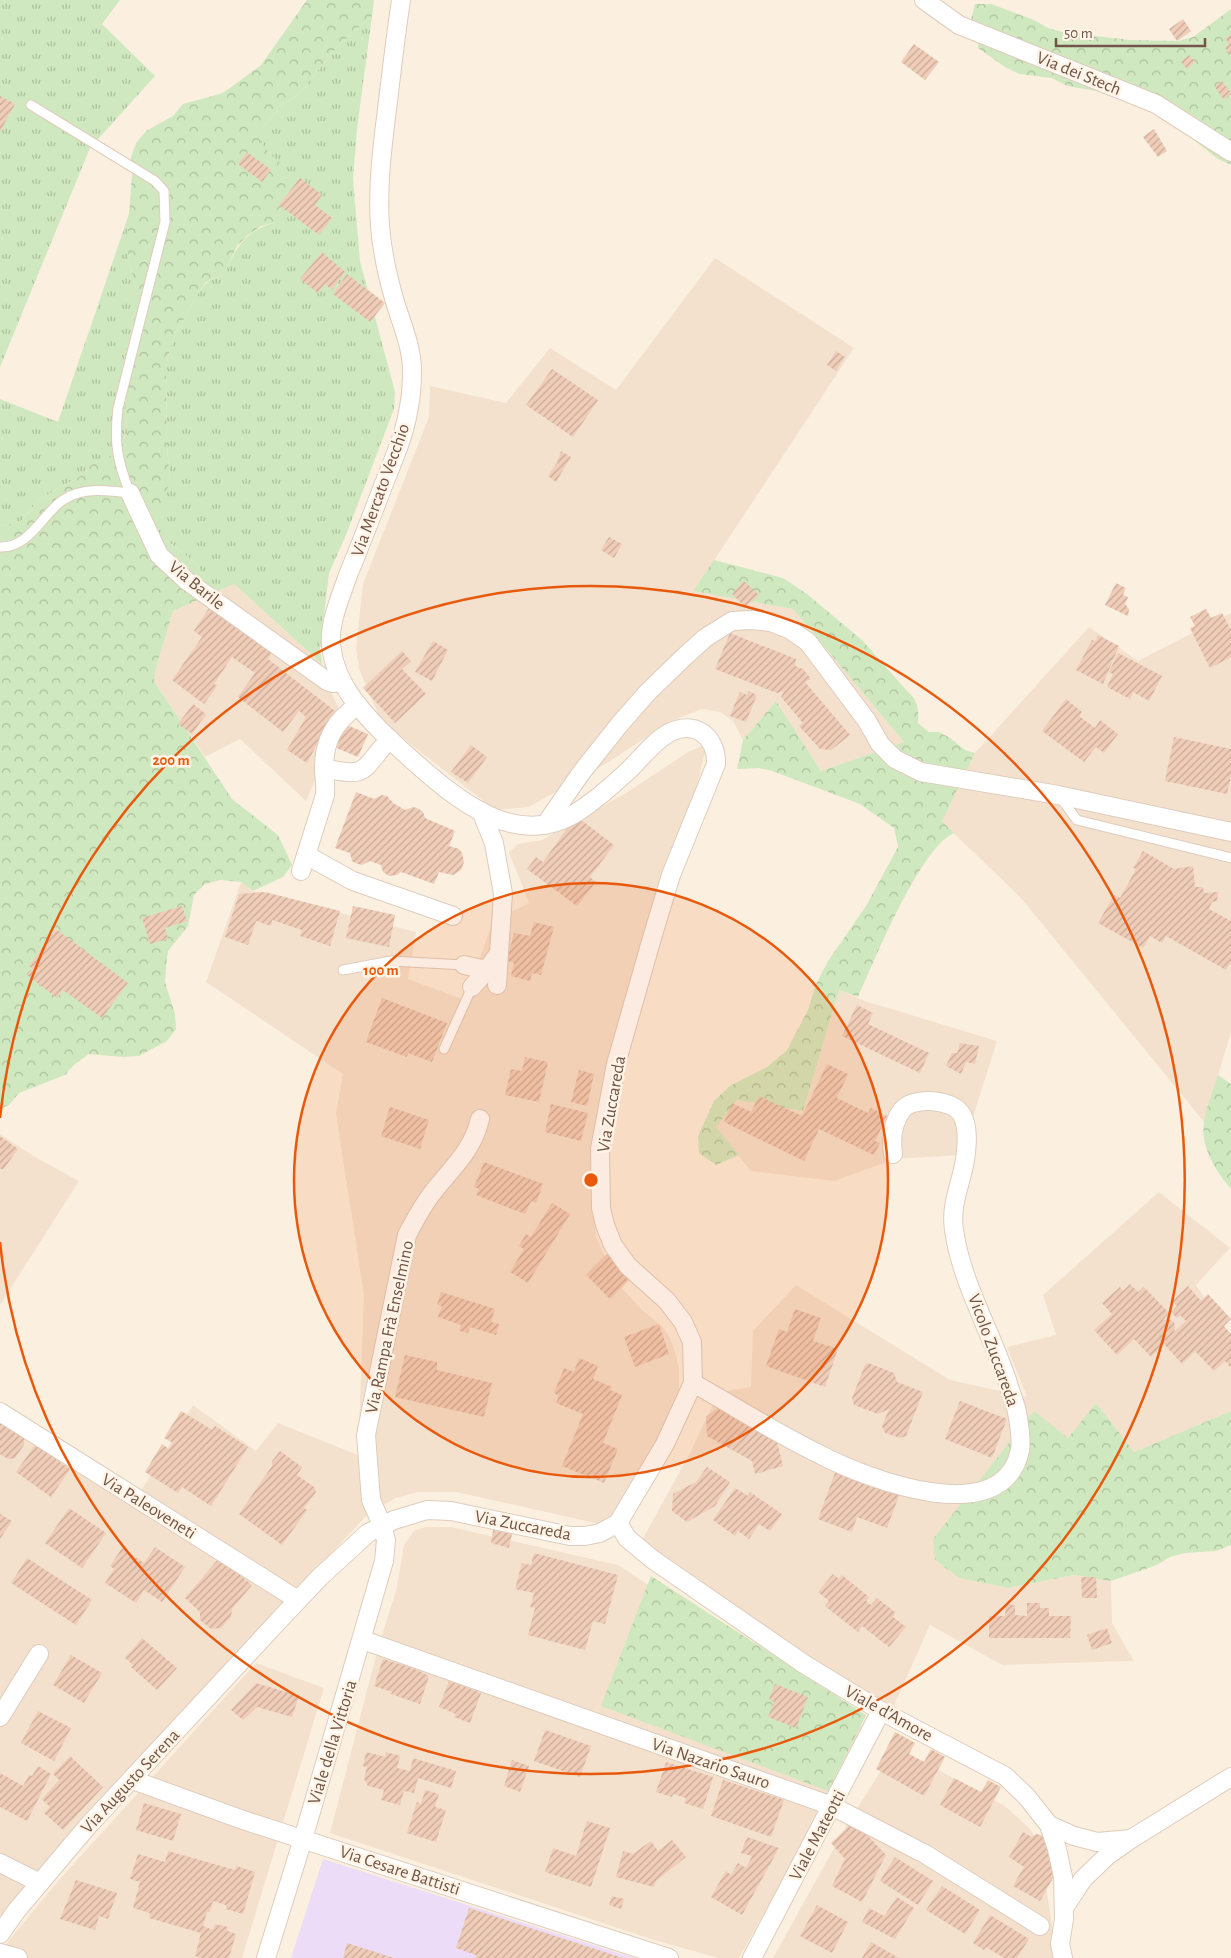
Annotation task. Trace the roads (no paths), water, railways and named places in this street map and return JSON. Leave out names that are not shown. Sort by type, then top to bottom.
[{"type":"street","name":"Via Mercato Vecchio","points":[[401,0],[382,147],[379,194],[380,228],[386,260],[395,300],[408,340],[412,370],[409,407],[402,439],[342,593],[333,623],[331,645],[342,682],[358,705],[390,739],[445,790],[462,802],[500,820],[521,825],[550,824]]},
{"type":"street","name":"Via dei Stech","points":[[924,0],[959,25],[1156,104],[1231,152]]},
{"type":"street","name":"Via Barile","points":[[130,493],[159,555],[187,581],[327,681],[332,683],[342,682]]},
{"type":"street","points":[[550,824],[581,773],[647,693],[705,638],[732,621],[751,620],[771,622],[789,629],[808,642],[867,721],[880,744],[895,759],[920,772],[1058,795],[1231,832]]},
{"type":"street","points":[[358,705],[337,723],[329,735],[324,768],[325,795],[304,863],[453,916]]},
{"type":"street","name":"Via Zuccareda","points":[[267,1634],[348,1550],[368,1533],[408,1514],[427,1510],[451,1510],[570,1536],[593,1535],[618,1523],[665,1444],[693,1383],[692,1342],[683,1322],[667,1301],[628,1266],[614,1245],[605,1225],[601,1208],[600,1149],[616,1064],[652,938],[671,875],[716,764],[717,754],[713,743],[706,735],[694,729],[676,730],[665,735],[594,801],[577,813],[550,824]]},
{"type":"street","points":[[324,768],[346,773],[361,771],[390,739]]},
{"type":"street","points":[[481,811],[494,843],[503,894],[497,985]]},
{"type":"street","points":[[472,987],[499,953]]},
{"type":"street","points":[[464,965],[487,970]]},
{"type":"street","name":"Vicolo Zuccareda","points":[[693,1383],[822,1456],[860,1472],[912,1488],[964,1495],[987,1490],[1003,1482],[1016,1463],[1020,1449],[1020,1432],[1017,1410],[997,1351],[977,1308],[954,1230],[953,1207],[967,1147],[962,1115],[954,1106],[940,1102],[916,1102],[903,1108],[895,1124],[891,1142],[892,1154]]},
{"type":"street","name":"Via Rampa Frà Enselmino","points":[[382,1525],[371,1500],[366,1435],[408,1235],[423,1206],[466,1152],[477,1134],[480,1118]]},
{"type":"street","name":"Via Paleoveneti","points":[[0,1412],[298,1600]]},
{"type":"street","name":"Viale d'Amore","points":[[618,1523],[627,1538],[652,1559],[804,1664],[881,1711],[1005,1776],[1026,1797],[1049,1825],[1057,1849],[1062,1877],[1064,1908],[1060,1944],[1063,1958]]},
{"type":"street","name":"Viale della Vittoria","points":[[266,1958],[304,1839],[363,1640],[384,1561],[386,1540],[382,1525]]},
{"type":"street","name":"Via Augusto Serena","points":[[0,1934],[87,1827],[133,1780],[267,1634]]},
{"type":"street","name":"Via Nazario Sauro","points":[[363,1640],[832,1806],[924,1854],[1040,1926]]},
{"type":"street","points":[[0,1717],[39,1654]]},
{"type":"street","name":"Viale Mateotti","points":[[752,1958],[881,1711]]},
{"type":"street","points":[[1064,1908],[1083,1878],[1107,1856],[1231,1777]]},
{"type":"street","name":"Via Cesare Battisti","points":[[133,1780],[243,1820],[669,1958]]},
{"type":"street","points":[[1049,1825],[1074,1836],[1097,1842],[1131,1839]]},
{"type":"street","points":[[0,1863],[40,1883]]},
{"type":"street","points":[[0,1953],[18,1958]]},
{"type":"lane","points":[[0,548],[22,540],[39,526],[62,501],[72,496],[89,490],[130,493],[118,459],[115,435],[117,417],[165,222],[164,191],[155,181],[31,106]]},
{"type":"lane","points":[[1058,795],[1077,820],[1231,858]]},
{"type":"lane","points":[[343,970],[391,961],[464,965]]},
{"type":"lane","points":[[444,1049],[472,987]]}]
